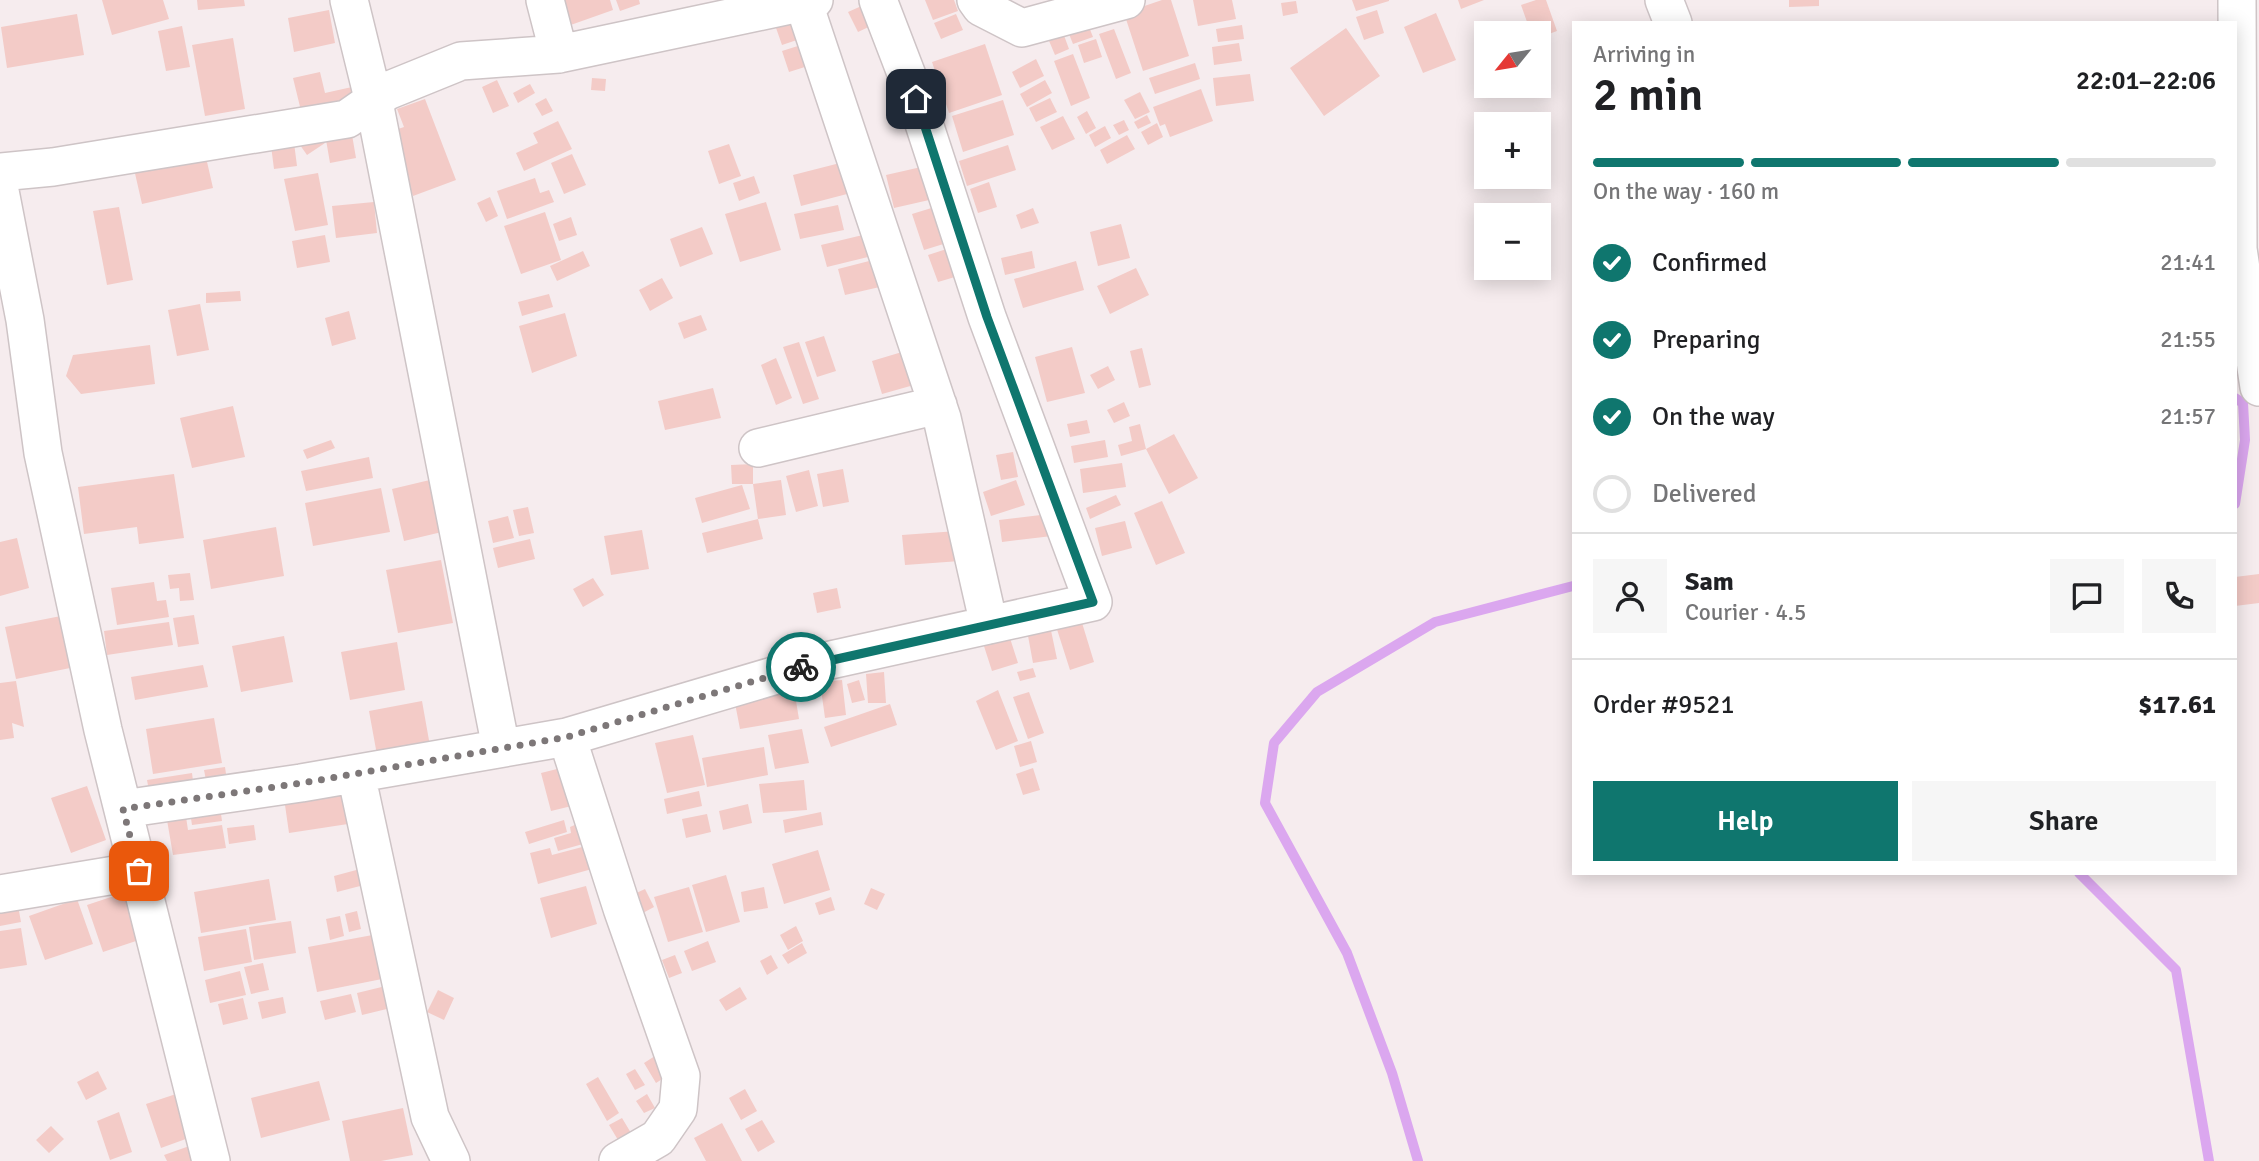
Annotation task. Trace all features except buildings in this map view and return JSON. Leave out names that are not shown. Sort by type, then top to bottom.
[{"type":"street","points":[[349,0],[374,102],[500,748]]},
{"type":"street","points":[[545,0],[559,54]]},
{"type":"street","points":[[123,809],[356,774],[567,737],[817,663],[1093,602],[987,317],[916,99],[878,0]]},
{"type":"street","points":[[976,0],[981,7],[1022,28],[1126,0]]},
{"type":"street","points":[[1664,0],[1672,21]]},
{"type":"street","points":[[2236,0],[2236,21]]},
{"type":"street","points":[[0,172],[65,165],[347,119],[387,91],[461,61],[559,54],[808,1],[938,405],[989,625]]},
{"type":"street","points":[[2237,124],[2238,249],[2259,387]]},
{"type":"street","points":[[0,191],[13,332],[123,809],[211,1161]]},
{"type":"street","points":[[758,447],[938,405]]},
{"type":"street","points":[[567,737],[622,908],[681,1076],[678,1109],[658,1138],[618,1161]]},
{"type":"street","points":[[356,774],[430,1116],[451,1161]]},
{"type":"street","points":[[0,894],[139,871]]},
{"type":"waterway","points":[[2237,399],[2243,403],[2245,440],[2237,491]]},
{"type":"waterway","points":[[1418,1161],[1392,1073],[1347,953],[1265,803],[1274,743],[1317,692],[1435,622],[1572,586]]},
{"type":"waterway","points":[[2081,875],[2176,970],[2209,1161]]},
{"type":"way so far","points":[[139,871],[123,809],[302,783],[567,737],[801,667]]},
{"type":"route","points":[[801,667],[1093,602],[987,317],[916,99]]}]
